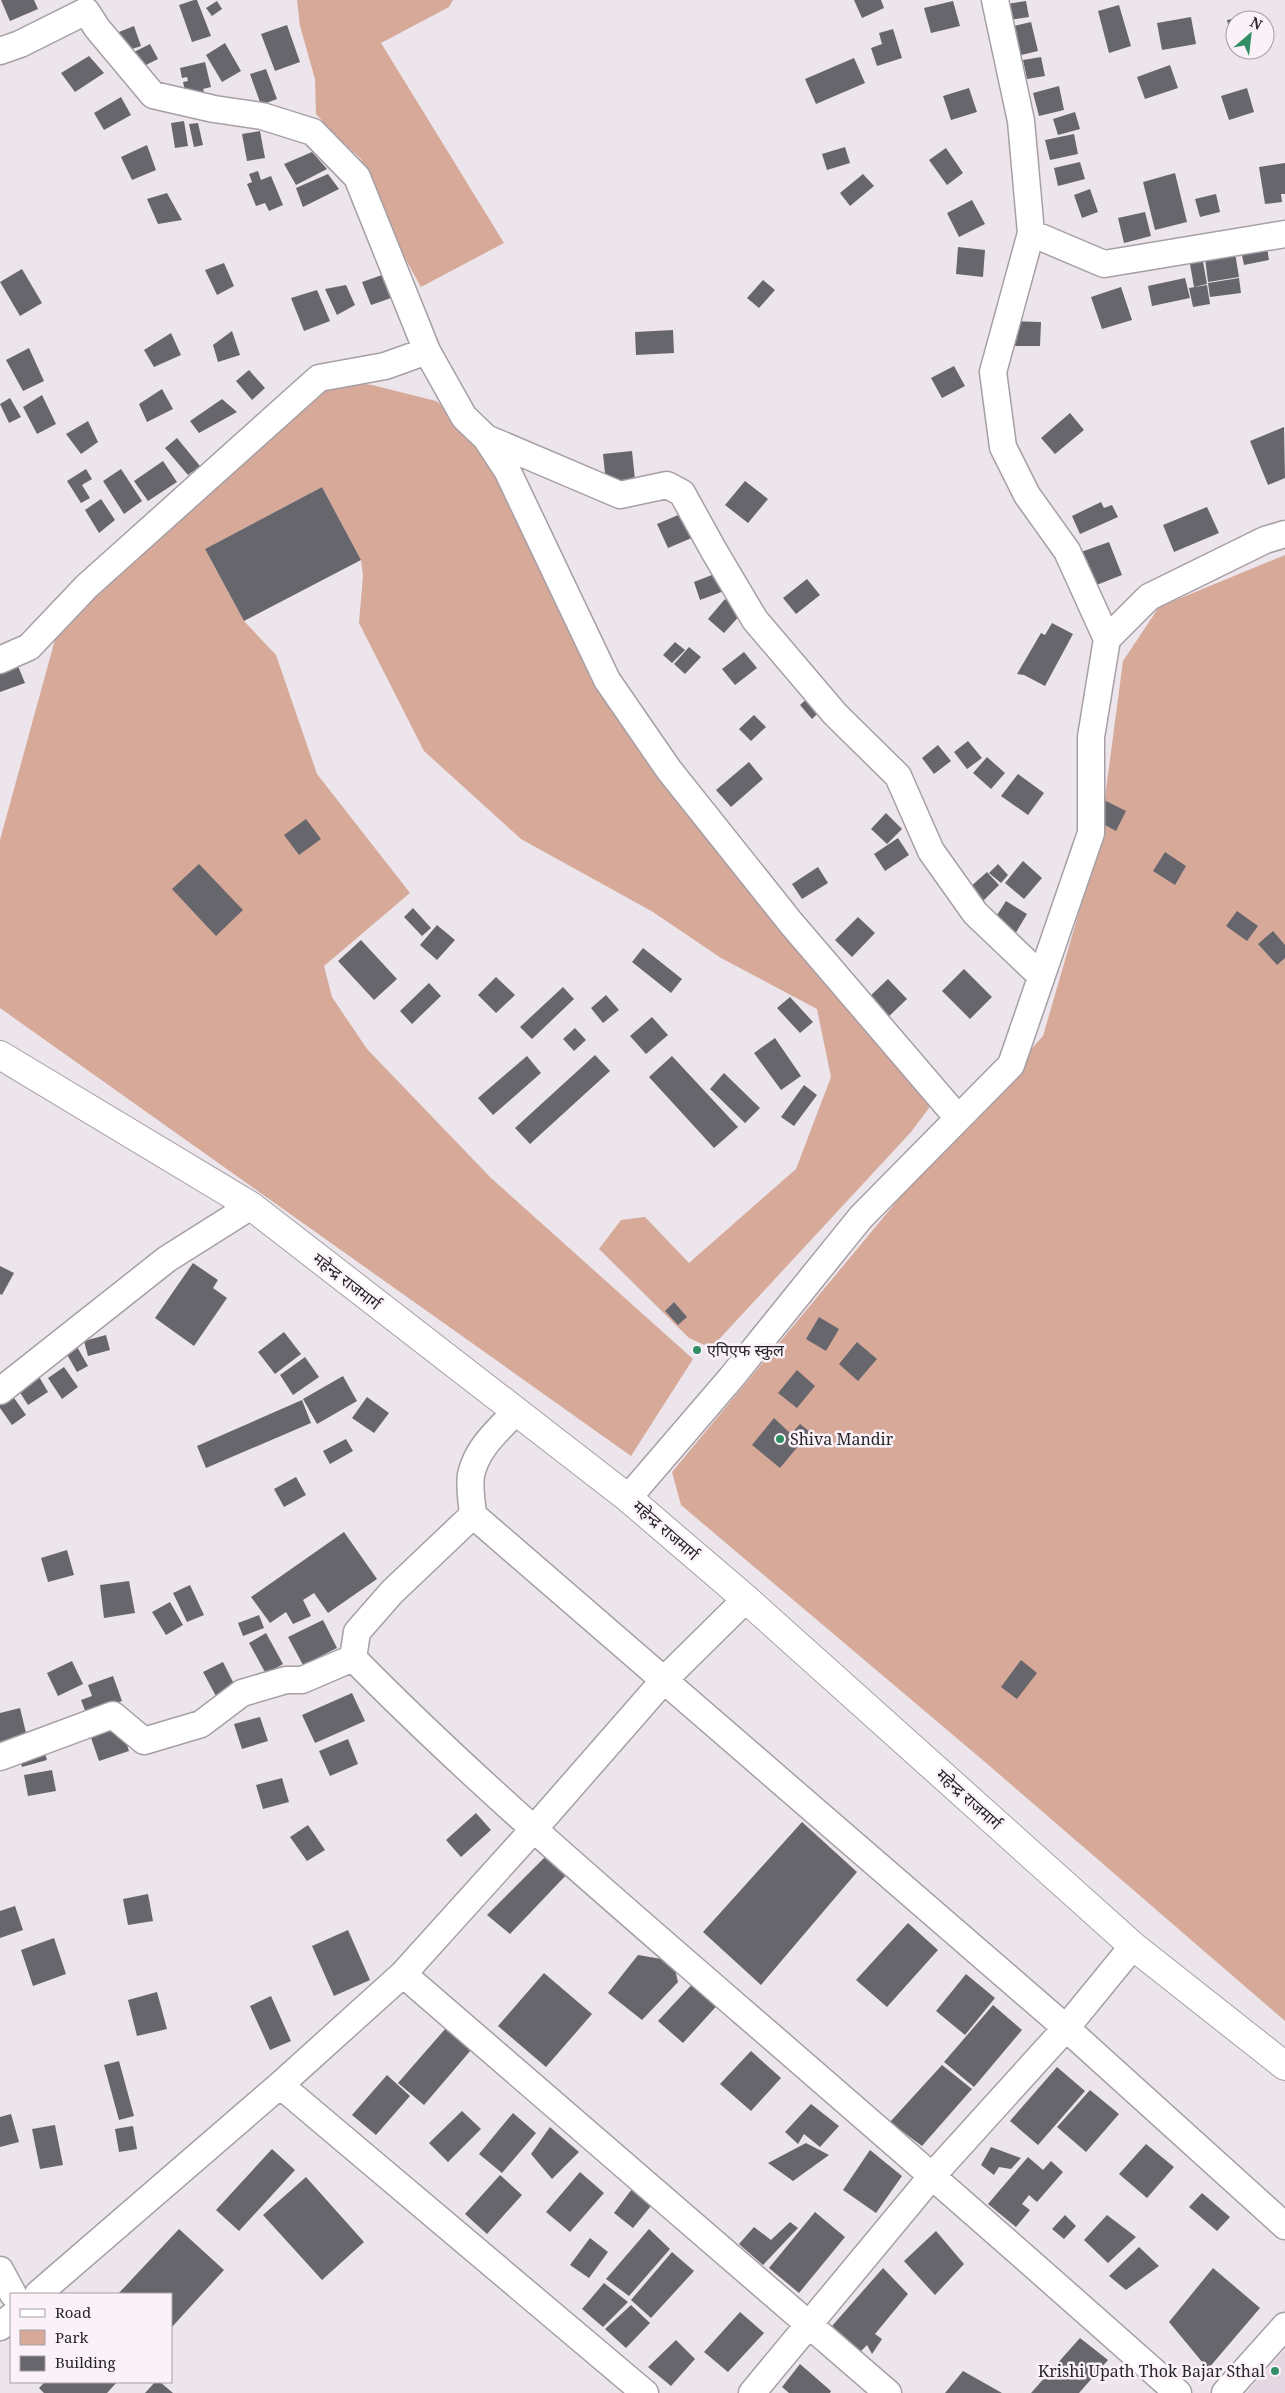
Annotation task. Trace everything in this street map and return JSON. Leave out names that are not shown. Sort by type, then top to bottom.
[{"type":"highway","name":"महेन्द्र राजमार्ग","points":[[0,1055],[250,1206],[628,1498],[746,1599],[1133,1946],[1285,2066]]},
{"type":"street","points":[[628,1498],[731,1378],[861,1217],[1010,1065],[1091,833],[1091,737],[1107,639],[1067,551],[1027,496],[1003,447],[993,372],[1031,233],[1021,121],[996,0]]},
{"type":"street","points":[[0,52],[20,44],[93,6],[97,28],[153,95],[214,109],[262,116],[313,132],[357,177],[427,350],[464,417],[486,438],[507,470],[606,680],[669,770],[791,923],[958,1118]]},
{"type":"street","points":[[1031,233],[1104,264],[1285,234]]},
{"type":"street","points":[[0,660],[29,646],[87,586],[320,378],[385,366],[427,350]]},
{"type":"street","points":[[486,438],[620,495],[667,485],[682,493],[755,620],[835,714],[898,776],[931,851],[975,913],[1041,976]]},
{"type":"street","points":[[1107,639],[1149,597],[1265,540],[1285,534]]},
{"type":"street","points":[[0,1391],[167,1260],[250,1206]]},
{"type":"street","points":[[516,1412],[489,1438],[479,1453],[470,1476],[473,1515],[665,1679],[1066,2028],[1285,2226]]},
{"type":"street","points":[[353,1658],[357,1632],[392,1592],[473,1515]]},
{"type":"street","points":[[39,2293],[280,2085],[403,1974],[533,1830],[665,1679],[746,1599]]},
{"type":"street","points":[[0,1756],[113,1715],[144,1741],[201,1724],[242,1693],[286,1680],[302,1680],[353,1658]]},
{"type":"street","points":[[353,1658],[409,1715],[533,1830],[932,2176],[1178,2393]]},
{"type":"street","points":[[752,2393],[932,2176],[1066,2028],[1133,1946]]},
{"type":"street","points":[[403,1974],[888,2393]]},
{"type":"street","points":[[280,2085],[645,2393]]},
{"type":"street","points":[[0,2270],[12,2293]]},
{"type":"street","points":[[0,2327],[10,2318]]},
{"type":"street","points":[[1226,2393],[1285,2326]]},
{"type":"shaded area","name":"Krishi Upath Thok Bajar Sthal","points":[[1285,2350],[1285,2393],[1246,2393]]},
{"type":"green space","points":[[297,0],[453,0],[449,7],[381,43],[504,243],[421,287],[401,251],[361,159],[316,114],[315,79],[300,26]]},
{"type":"green space","points":[[337,380],[372,385],[436,401],[450,412],[480,445],[579,648],[927,1092],[929,1108],[911,1132],[711,1348],[689,1338],[599,1249],[621,1220],[645,1217],[689,1263],[796,1169],[831,1077],[817,1009],[721,958],[653,912],[521,839],[424,751],[359,623],[363,576],[361,560],[322,487],[205,549],[244,621],[276,655],[317,774],[410,893],[324,966],[332,997],[367,1049],[491,1178],[693,1359],[631,1456],[0,1008],[0,840],[56,636],[162,532],[283,421]]},
{"type":"green space","points":[[1285,555],[1285,2021],[985,1762],[681,1505],[672,1472],[936,1154],[1043,1036],[1099,843],[1123,661],[1159,607]]},
{"type":"building","points":[[1,0],[34,0],[38,9],[10,21]]},
{"type":"building","points":[[197,0],[211,36],[192,42],[179,5]]},
{"type":"building","points":[[854,0],[881,0],[884,8],[862,18]]},
{"type":"building","points":[[217,1],[222,9],[212,16],[206,8]]},
{"type":"building","points":[[953,1],[960,26],[931,33],[924,8]]},
{"type":"building","points":[[1026,1],[1029,17],[1009,20],[1007,4]]},
{"type":"building","points":[[1119,5],[1131,46],[1109,53],[1098,11]]},
{"type":"building","points":[[1191,17],[1196,44],[1162,50],[1157,23]]},
{"type":"building","points":[[1031,22],[1038,51],[1013,57],[1006,28]]},
{"type":"building","points":[[287,25],[300,62],[275,71],[261,34]]},
{"type":"building","points":[[134,26],[141,46],[126,51],[119,32]]},
{"type":"building","points":[[893,29],[902,58],[877,66],[871,48],[882,44],[879,33]]},
{"type":"building","points":[[225,43],[241,71],[222,82],[206,55]]},
{"type":"building","points":[[150,44],[158,59],[138,69],[130,54]]},
{"type":"building","points":[[89,56],[104,73],[75,92],[61,73]]},
{"type":"building","points":[[1041,57],[1045,76],[1027,79],[1023,60]]},
{"type":"building","points":[[854,58],[865,83],[816,104],[805,79]]},
{"type":"building","points":[[205,62],[211,87],[203,89],[205,95],[186,95],[183,82],[188,81],[187,77],[182,78],[180,68]]},
{"type":"building","points":[[1170,65],[1178,88],[1145,99],[1137,77]]},
{"type":"building","points":[[266,69],[277,99],[261,105],[250,74]]},
{"type":"building","points":[[1059,86],[1064,110],[1039,116],[1033,93]]},
{"type":"building","points":[[969,88],[977,112],[951,120],[943,96]]},
{"type":"building","points":[[1247,88],[1254,112],[1229,120],[1221,96]]},
{"type":"building","points":[[121,97],[131,115],[104,130],[94,113]]},
{"type":"building","points":[[1075,112],[1080,129],[1058,135],[1053,119]]},
{"type":"building","points":[[184,121],[188,146],[175,148],[171,123]]},
{"type":"building","points":[[198,123],[203,145],[194,147],[189,124]]},
{"type":"building","points":[[260,131],[265,158],[247,161],[242,134]]},
{"type":"building","points":[[1074,134],[1078,154],[1050,160],[1045,140]]},
{"type":"building","points":[[147,145],[156,170],[132,180],[121,157]]},
{"type":"building","points":[[845,147],[850,163],[827,170],[822,154]]},
{"type":"building","points":[[946,148],[963,173],[947,185],[929,160]]},
{"type":"building","points":[[312,152],[327,169],[296,185],[284,164]]},
{"type":"building","points":[[1080,162],[1085,179],[1058,186],[1054,168]]},
{"type":"building","points":[[1285,163],[1285,194],[1281,194],[1282,202],[1265,204],[1259,167]]},
{"type":"building","points":[[258,171],[261,180],[271,176],[283,205],[269,211],[265,203],[256,206],[247,184],[252,182],[249,174]]},
{"type":"building","points":[[1175,173],[1187,222],[1155,230],[1143,182]]},
{"type":"building","points":[[328,174],[339,189],[303,207],[296,188]]},
{"type":"building","points":[[863,174],[874,186],[850,206],[840,193]]},
{"type":"building","points":[[1090,189],[1098,212],[1082,218],[1074,195]]},
{"type":"building","points":[[167,193],[182,220],[158,224],[147,199]]},
{"type":"building","points":[[1216,194],[1220,212],[1200,217],[1195,199]]},
{"type":"building","points":[[972,200],[985,224],[959,237],[947,213]]},
{"type":"building","points":[[1145,212],[1151,236],[1124,243],[1118,218]]},
{"type":"building","points":[[1266,241],[1269,260],[1244,265],[1240,246]]},
{"type":"building","points":[[958,247],[985,250],[983,277],[956,274]]},
{"type":"building","points":[[1235,253],[1239,277],[1208,282],[1205,258]]},
{"type":"building","points":[[1202,256],[1207,284],[1194,287],[1189,258]]},
{"type":"building","points":[[224,263],[234,286],[217,295],[205,270]]},
{"type":"building","points":[[22,269],[42,303],[20,316],[0,282]]},
{"type":"building","points":[[382,275],[391,298],[371,305],[362,282]]},
{"type":"building","points":[[1185,278],[1190,298],[1152,306],[1148,286]]},
{"type":"building","points":[[1239,278],[1241,293],[1210,297],[1208,283]]},
{"type":"building","points":[[763,280],[775,290],[759,308],[747,298]]},
{"type":"building","points":[[346,285],[355,305],[337,315],[325,289]]},
{"type":"building","points":[[1207,285],[1210,304],[1193,307],[1189,288]]},
{"type":"building","points":[[1121,287],[1132,320],[1102,329],[1091,297]]},
{"type":"building","points":[[317,290],[330,321],[304,331],[291,298]]},
{"type":"building","points":[[1011,321],[1041,322],[1040,346],[1010,346]]},
{"type":"building","points":[[673,330],[674,353],[636,355],[635,332]]},
{"type":"building","points":[[232,331],[240,355],[218,362],[213,345]]},
{"type":"building","points":[[171,333],[181,355],[154,367],[144,350]]},
{"type":"building","points":[[29,348],[44,381],[23,391],[6,360]]},
{"type":"building","points":[[954,366],[965,386],[942,398],[931,378]]},
{"type":"building","points":[[249,370],[265,388],[252,400],[236,381]]},
{"type":"building","points":[[162,389],[173,409],[147,422],[139,404]]},
{"type":"building","points":[[42,395],[56,424],[37,434],[23,407]]},
{"type":"building","points":[[10,398],[21,417],[9,423],[0,404]]},
{"type":"building","points":[[222,399],[237,412],[199,433],[190,421]]},
{"type":"building","points":[[1070,413],[1084,430],[1055,454],[1041,438]]},
{"type":"building","points":[[88,421],[98,442],[81,454],[66,434]]},
{"type":"building","points":[[1284,427],[1285,478],[1268,485],[1250,441]]},
{"type":"building","points":[[177,438],[200,466],[188,475],[165,448]]},
{"type":"building","points":[[632,451],[635,480],[606,483],[603,454]]},
{"type":"building","points":[[163,461],[177,482],[148,501],[134,481]]},
{"type":"building","points":[[86,469],[92,479],[82,485],[90,498],[81,503],[67,481]]},
{"type":"building","points":[[121,469],[142,501],[124,514],[103,481]]},
{"type":"building","points":[[745,481],[768,499],[748,523],[725,505]]},
{"type":"building","points":[[322,487],[361,560],[244,621],[205,549]]},
{"type":"building","points":[[101,499],[115,520],[99,533],[85,510]]},
{"type":"building","points":[[1101,502],[1104,508],[1112,505],[1118,517],[1080,534],[1072,516]]},
{"type":"building","points":[[1207,507],[1219,533],[1174,552],[1163,525]]},
{"type":"building","points":[[683,513],[694,537],[668,548],[657,524]]},
{"type":"building","points":[[1109,542],[1122,575],[1094,586],[1081,552]]},
{"type":"building","points":[[717,573],[724,591],[700,600],[694,582]]},
{"type":"building","points":[[807,579],[820,595],[796,614],[783,598]]},
{"type":"building","points":[[725,599],[742,613],[724,633],[708,619]]},
{"type":"building","points":[[1052,623],[1073,634],[1045,686],[1024,675],[1017,674],[1041,633],[1045,635]]},
{"type":"building","points":[[675,642],[685,650],[672,663],[663,655]]},
{"type":"building","points":[[689,647],[701,657],[685,674],[674,664]]},
{"type":"building","points":[[744,652],[757,668],[735,685],[722,669]]},
{"type":"building","points":[[18,666],[25,683],[0,692],[0,673]]},
{"type":"building","points":[[810,696],[822,709],[812,719],[800,705]]},
{"type":"building","points":[[754,715],[766,727],[751,741],[739,729]]},
{"type":"building","points":[[968,741],[982,758],[967,769],[954,752]]},
{"type":"building","points":[[938,745],[951,761],[934,774],[922,758]]},
{"type":"building","points":[[987,757],[1005,773],[991,789],[973,773]]},
{"type":"building","points":[[749,762],[763,779],[731,807],[716,790]]},
{"type":"building","points":[[1018,774],[1044,793],[1028,815],[1001,796]]},
{"type":"building","points":[[1102,799],[1126,811],[1116,831],[1092,818]]},
{"type":"building","points":[[886,813],[902,829],[887,844],[871,829]]},
{"type":"building","points":[[306,819],[321,839],[299,855],[284,835]]},
{"type":"building","points":[[898,838],[909,855],[885,871],[874,854]]},
{"type":"building","points":[[1165,852],[1186,866],[1175,885],[1153,871]]},
{"type":"building","points":[[1023,861],[1042,878],[1024,899],[1005,883]]},
{"type":"building","points":[[199,864],[243,910],[216,936],[172,889]]},
{"type":"building","points":[[998,864],[1008,875],[1001,883],[989,873]]},
{"type":"building","points":[[818,867],[828,883],[802,899],[792,884]]},
{"type":"building","points":[[987,872],[999,885],[982,902],[969,888]]},
{"type":"building","points":[[1006,901],[1027,914],[1014,936],[992,923]]},
{"type":"building","points":[[413,908],[431,928],[422,936],[404,917]]},
{"type":"building","points":[[1237,911],[1258,926],[1247,941],[1226,926]]},
{"type":"building","points":[[858,917],[875,933],[852,957],[835,940]]},
{"type":"building","points":[[437,925],[455,940],[437,960],[420,945]]},
{"type":"building","points":[[1273,931],[1285,945],[1285,958],[1277,965],[1258,944]]},
{"type":"building","points":[[361,940],[397,979],[374,1000],[338,961]]},
{"type":"building","points":[[643,948],[682,979],[671,993],[632,962]]},
{"type":"building","points":[[964,969],[992,997],[970,1019],[942,991]]},
{"type":"building","points":[[496,977],[515,995],[496,1013],[478,995]]},
{"type":"building","points":[[888,979],[907,999],[886,1019],[867,999]]},
{"type":"building","points":[[429,983],[441,996],[412,1024],[400,1011]]},
{"type":"building","points":[[563,987],[574,999],[532,1039],[520,1027]]},
{"type":"building","points":[[606,995],[619,1010],[603,1023],[591,1008]]},
{"type":"building","points":[[790,997],[813,1022],[800,1033],[777,1008]]},
{"type":"building","points":[[652,1017],[668,1035],[646,1054],[630,1036]]},
{"type":"building","points":[[575,1028],[586,1040],[574,1051],[563,1039]]},
{"type":"building","points":[[775,1038],[801,1076],[781,1090],[754,1053]]},
{"type":"building","points":[[595,1055],[610,1071],[530,1144],[515,1128]]},
{"type":"building","points":[[527,1056],[541,1073],[493,1115],[478,1098]]},
{"type":"building","points":[[672,1056],[738,1127],[714,1148],[649,1077]]},
{"type":"building","points":[[724,1073],[760,1108],[745,1123],[710,1089]]},
{"type":"building","points":[[804,1085],[817,1095],[794,1126],[781,1117]]},
{"type":"building","points":[[193,1263],[218,1280],[213,1288],[227,1298],[194,1346],[155,1318]]},
{"type":"building","points":[[0,1266],[14,1273],[2,1295],[0,1294]]},
{"type":"building","points":[[674,1302],[687,1317],[678,1325],[665,1311]]},
{"type":"building","points":[[819,1317],[839,1329],[826,1351],[806,1339]]},
{"type":"building","points":[[284,1332],[301,1354],[275,1374],[258,1352]]},
{"type":"building","points":[[106,1335],[110,1350],[88,1356],[84,1341]]},
{"type":"building","points":[[857,1342],[877,1359],[858,1381],[839,1364]]},
{"type":"building","points":[[76,1345],[88,1366],[77,1372],[65,1351]]},
{"type":"building","points":[[305,1357],[319,1377],[293,1395],[280,1375]]},
{"type":"building","points":[[64,1367],[78,1387],[62,1399],[48,1378]]},
{"type":"building","points":[[797,1370],[815,1386],[797,1408],[778,1393]]},
{"type":"building","points":[[38,1375],[48,1392],[28,1405],[17,1388]]},
{"type":"building","points":[[343,1376],[357,1401],[317,1424],[303,1399]]},
{"type":"building","points":[[12,1395],[26,1415],[12,1425],[0,1408],[0,1403]]},
{"type":"building","points":[[367,1397],[389,1413],[374,1433],[352,1418]]},
{"type":"building","points":[[302,1400],[311,1423],[206,1468],[197,1446]]},
{"type":"building","name":"Shiva Mandir","points":[[774,1418],[791,1434],[800,1424],[810,1432],[780,1468],[752,1445]]},
{"type":"building","points":[[346,1439],[353,1451],[330,1464],[323,1451]]},
{"type":"building","points":[[296,1477],[306,1495],[284,1507],[274,1489]]},
{"type":"building","points":[[344,1532],[377,1579],[328,1613],[314,1593],[303,1600],[311,1616],[293,1624],[286,1612],[270,1623],[251,1597]]},
{"type":"building","points":[[67,1550],[74,1575],[48,1582],[41,1558]]},
{"type":"building","points":[[129,1581],[135,1613],[104,1618],[100,1585]]},
{"type":"building","points":[[190,1585],[204,1615],[187,1622],[173,1593]]},
{"type":"building","points":[[170,1602],[183,1625],[166,1635],[152,1612]]},
{"type":"building","points":[[259,1615],[264,1628],[243,1636],[238,1623]]},
{"type":"building","points":[[323,1620],[337,1648],[303,1665],[288,1637]]},
{"type":"building","points":[[266,1633],[283,1664],[266,1674],[249,1643]]},
{"type":"building","points":[[1021,1660],[1037,1673],[1017,1699],[1001,1687]]},
{"type":"building","points":[[72,1661],[83,1684],[58,1696],[47,1673]]},
{"type":"building","points":[[223,1662],[236,1688],[217,1698],[203,1672]]},
{"type":"building","points":[[113,1676],[122,1701],[86,1713],[81,1700],[92,1696],[88,1685]]},
{"type":"building","points":[[352,1693],[365,1721],[315,1743],[302,1715]]},
{"type":"building","points":[[20,1708],[27,1737],[0,1743],[0,1713]]},
{"type":"building","points":[[260,1717],[268,1741],[242,1749],[234,1724]]},
{"type":"building","points":[[119,1721],[129,1751],[99,1761],[89,1732]]},
{"type":"building","points":[[348,1739],[358,1764],[330,1776],[319,1751]]},
{"type":"building","points":[[43,1747],[47,1760],[22,1767],[18,1753]]},
{"type":"building","points":[[52,1770],[56,1791],[28,1796],[24,1775]]},
{"type":"building","points":[[282,1778],[289,1802],[263,1809],[256,1785]]},
{"type":"building","points":[[476,1813],[491,1830],[461,1857],[446,1840]]},
{"type":"building","points":[[802,1822],[857,1872],[761,1985],[703,1932]]},
{"type":"building","points":[[308,1825],[325,1850],[307,1861],[290,1837]]},
{"type":"building","points":[[548,1854],[570,1871],[510,1934],[487,1915]]},
{"type":"building","points":[[148,1894],[153,1921],[128,1925],[123,1899]]},
{"type":"building","points":[[15,1906],[23,1930],[0,1938],[0,1911]]},
{"type":"building","points":[[908,1923],[938,1950],[887,2007],[856,1980]]},
{"type":"building","points":[[348,1930],[370,1980],[334,1996],[312,1946]]},
{"type":"building","points":[[54,1938],[66,1974],[33,1986],[21,1950]]},
{"type":"building","points":[[638,1955],[673,1961],[678,1982],[642,2020],[608,1993]]},
{"type":"building","points":[[544,1973],[592,2014],[546,2067],[498,2026]]},
{"type":"building","points":[[966,1974],[995,1998],[965,2035],[936,2011]]},
{"type":"building","points":[[698,1978],[722,2000],[683,2043],[658,2021]]},
{"type":"building","points":[[157,1992],[167,2029],[137,2036],[128,2000]]},
{"type":"building","points":[[271,1996],[291,2041],[270,2050],[250,2006]]},
{"type":"building","points":[[993,2005],[1022,2030],[974,2087],[944,2062]]},
{"type":"building","points":[[446,2028],[471,2050],[424,2105],[398,2083]]},
{"type":"building","points":[[751,2051],[781,2078],[751,2111],[720,2084]]},
{"type":"building","points":[[119,2061],[134,2116],[119,2120],[104,2065]]},
{"type":"building","points":[[942,2065],[972,2089],[922,2146],[890,2122]]},
{"type":"building","points":[[1057,2067],[1085,2091],[1038,2145],[1010,2121]]},
{"type":"building","points":[[387,2075],[410,2096],[376,2135],[352,2115]]},
{"type":"building","points":[[1090,2090],[1119,2114],[1086,2152],[1057,2127]]},
{"type":"building","points":[[811,2104],[839,2126],[820,2147],[804,2134],[798,2144],[785,2132]]},
{"type":"building","points":[[462,2111],[481,2129],[448,2162],[429,2143]]},
{"type":"building","points":[[513,2113],[536,2133],[502,2173],[479,2154]]},
{"type":"building","points":[[11,2114],[19,2142],[0,2147],[0,2117]]},
{"type":"building","points":[[55,2125],[63,2165],[40,2169],[32,2129]]},
{"type":"building","points":[[133,2126],[137,2149],[119,2152],[115,2129]]},
{"type":"building","points":[[550,2127],[579,2152],[552,2179],[531,2154]]},
{"type":"building","points":[[806,2143],[829,2155],[793,2181],[768,2163]]},
{"type":"building","points":[[1146,2144],[1174,2167],[1147,2198],[1119,2174]]},
{"type":"building","points":[[991,2147],[1021,2158],[1011,2169],[999,2167],[994,2175],[981,2165]]},
{"type":"building","points":[[272,2149],[295,2170],[239,2231],[216,2210]]},
{"type":"building","points":[[870,2150],[902,2176],[876,2213],[843,2190]]},
{"type":"building","points":[[1028,2157],[1043,2170],[1051,2161],[1063,2172],[1037,2202],[1029,2195],[1022,2204],[1030,2210],[1016,2227],[988,2204]]},
{"type":"building","points":[[580,2172],[604,2193],[570,2232],[546,2212]]},
{"type":"building","points":[[500,2175],[522,2195],[487,2234],[465,2214]]},
{"type":"building","points":[[306,2177],[364,2242],[322,2280],[263,2215]]},
{"type":"building","points":[[635,2185],[655,2201],[633,2228],[614,2213]]},
{"type":"building","points":[[1202,2193],[1230,2217],[1217,2231],[1189,2207]]},
{"type":"building","points":[[815,2212],[845,2237],[799,2293],[769,2268]]},
{"type":"building","points":[[1065,2215],[1076,2226],[1064,2239],[1052,2229]]},
{"type":"building","points":[[1107,2215],[1136,2237],[1108,2263],[1084,2240]]},
{"type":"building","points":[[790,2222],[798,2228],[763,2265],[739,2244],[754,2227],[771,2240]]},
{"type":"building","points":[[179,2229],[224,2270],[172,2327],[172,2293],[119,2293]]},
{"type":"building","points":[[649,2229],[670,2249],[629,2296],[606,2279]]},
{"type":"building","points":[[936,2231],[964,2264],[935,2295],[904,2261]]},
{"type":"building","points":[[590,2238],[608,2252],[589,2278],[570,2265]]},
{"type":"building","points":[[1139,2247],[1159,2266],[1126,2290],[1109,2276]]},
{"type":"building","points":[[672,2252],[694,2271],[651,2318],[631,2300]]},
{"type":"building","points":[[883,2268],[908,2294],[875,2334],[882,2339],[872,2354],[867,2345],[860,2352],[832,2326]]},
{"type":"building","points":[[1213,2268],[1260,2308],[1208,2369],[1169,2322]]},
{"type":"building","points":[[604,2283],[628,2302],[603,2327],[582,2309]]},
{"type":"building","points":[[631,2305],[650,2323],[626,2348],[605,2329]]},
{"type":"building","points":[[740,2312],[764,2333],[728,2372],[704,2352]]},
{"type":"building","points":[[1080,2338],[1108,2360],[1079,2393],[1031,2393]]},
{"type":"building","points":[[676,2340],[695,2359],[671,2386],[648,2367]]},
{"type":"building","points":[[800,2364],[831,2391],[830,2393],[789,2393],[782,2387]]},
{"type":"building","points":[[963,2371],[1002,2393],[945,2393]]},
{"type":"building","points":[[44,2383],[116,2383],[107,2393],[44,2393],[39,2388]]},
{"type":"building","points":[[154,2383],[161,2383],[173,2393],[145,2393]]},
{"type":"place","name":"एपिएफ स्कुल","points":[[697,1350]]},
{"type":"place","name":"Shiva Mandir","points":[[780,1439]]},
{"type":"place","name":"Krishi Upath Thok Bajar Sthal","points":[[1275,2371]]}]
